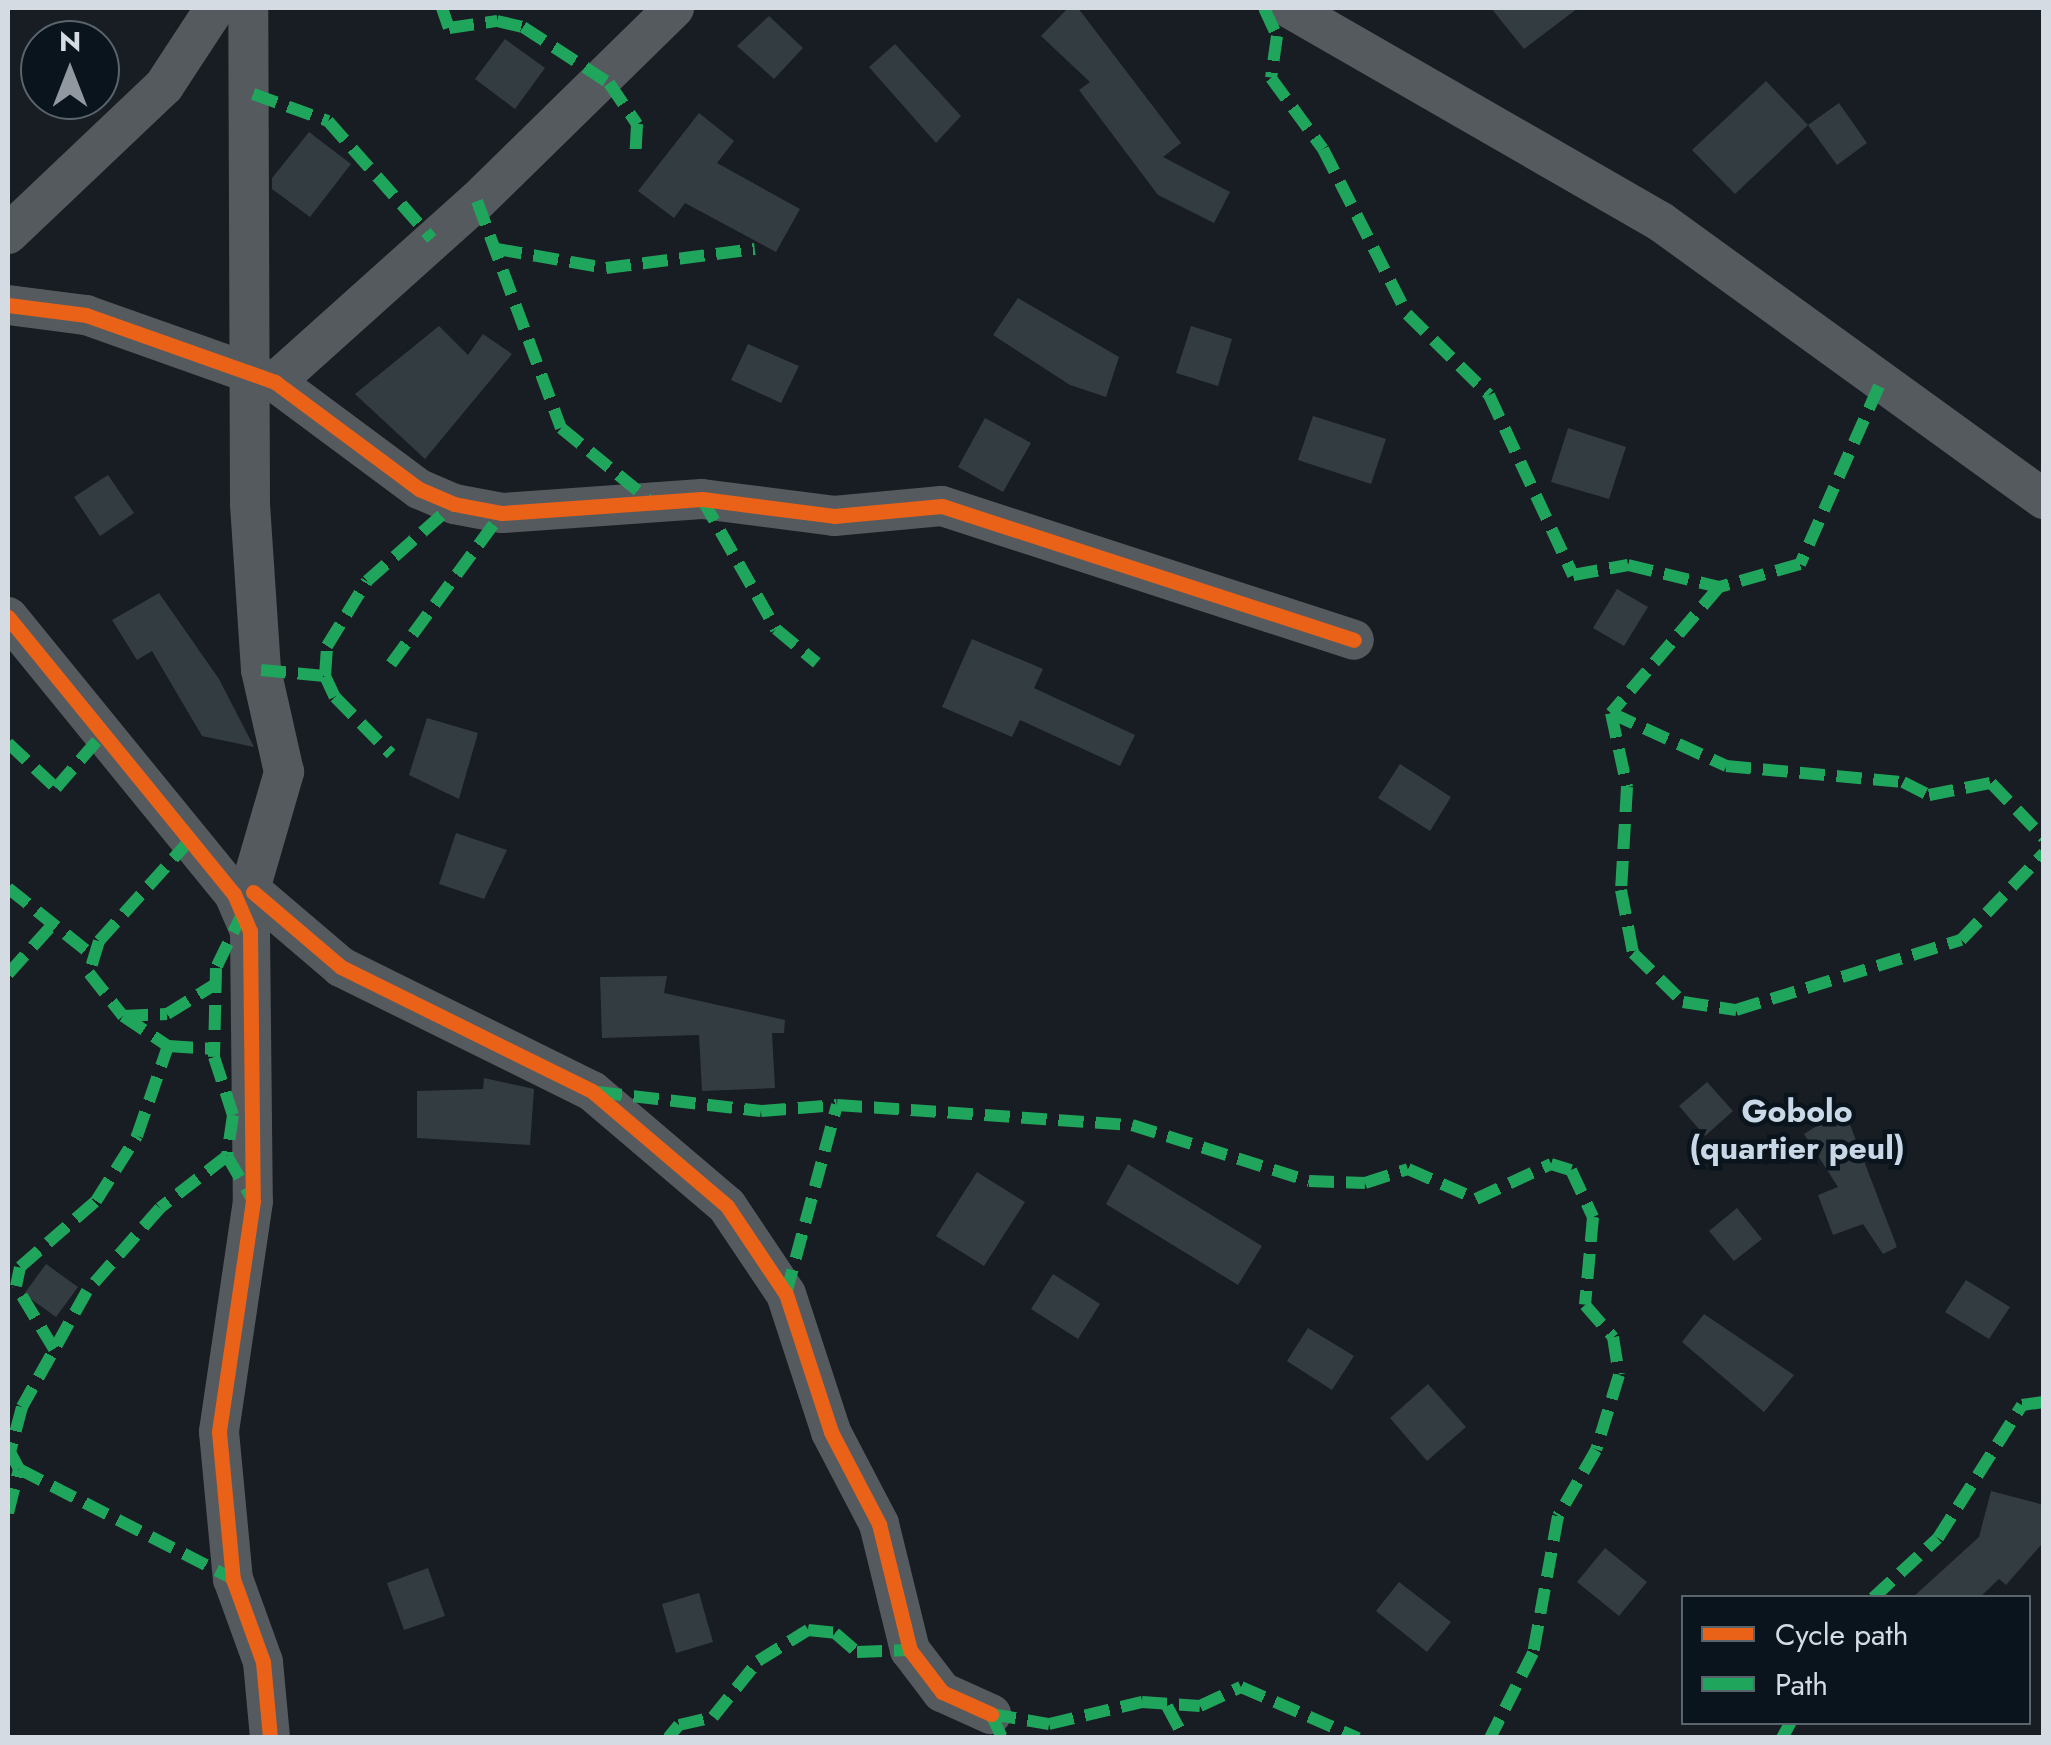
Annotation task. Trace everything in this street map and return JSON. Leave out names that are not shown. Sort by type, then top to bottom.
[{"type":"street","points":[[8,234],[164,86],[214,8]]},
{"type":"street","points":[[248,8],[262,377],[261,670],[284,772],[248,901],[254,1202],[219,1446],[234,1579],[263,1662],[270,1738]]},
{"type":"street","points":[[262,377],[477,201],[674,8]]},
{"type":"street","points":[[1290,8],[1662,222],[2044,499]]},
{"type":"street","points":[[8,305],[86,316],[262,377],[419,489],[454,504],[502,512],[702,498],[834,516],[942,506],[1354,640]]},
{"type":"street","points":[[8,617],[248,901],[341,967],[592,1092],[727,1206],[786,1294],[831,1432],[879,1524],[910,1650],[942,1692],[991,1714]]},
{"type":"building","points":[[1068,8],[1078,8],[1181,143],[1163,157],[1230,192],[1214,223],[1158,195],[1079,90],[1090,82],[1041,36]]},
{"type":"building","points":[[1491,8],[1578,8],[1524,49]]},
{"type":"building","points":[[769,16],[803,48],[774,79],[737,46]]},
{"type":"building","points":[[505,39],[545,68],[515,109],[475,79]]},
{"type":"building","points":[[895,44],[961,116],[936,143],[869,67]]},
{"type":"building","points":[[1766,81],[1808,125],[1735,194],[1692,150]]},
{"type":"building","points":[[1839,103],[1867,143],[1837,165],[1808,125]]},
{"type":"building","points":[[699,113],[734,141],[717,163],[800,209],[776,252],[685,203],[674,218],[638,191]]},
{"type":"building","points":[[309,132],[351,164],[310,217],[272,189],[272,178]]},
{"type":"building","points":[[1018,298],[1119,357],[1106,397],[1070,385],[993,335]]},
{"type":"building","points":[[439,326],[468,355],[483,334],[512,354],[425,459],[355,394]]},
{"type":"building","points":[[1191,326],[1232,339],[1218,386],[1176,373]]},
{"type":"building","points":[[748,344],[799,366],[781,403],[731,380]]},
{"type":"building","points":[[1313,416],[1386,439],[1371,484],[1298,460]]},
{"type":"building","points":[[985,418],[1031,443],[1003,492],[958,467]]},
{"type":"building","points":[[1568,428],[1626,447],[1609,499],[1551,482]]},
{"type":"building","points":[[108,475],[134,513],[100,536],[74,497]]},
{"type":"building","points":[[1617,589],[1648,607],[1624,646],[1593,628]]},
{"type":"building","points":[[159,593],[219,679],[254,747],[202,736],[152,651],[137,660],[112,620]]},
{"type":"building","points":[[972,639],[1043,669],[1034,688],[1135,735],[1120,766],[1020,720],[1012,737],[942,707]]},
{"type":"building","points":[[427,718],[478,733],[459,799],[409,775]]},
{"type":"building","points":[[1400,764],[1451,797],[1430,831],[1378,798]]},
{"type":"building","points":[[456,833],[507,850],[484,899],[439,884]]},
{"type":"building","points":[[667,976],[664,993],[785,1020],[784,1033],[772,1033],[775,1088],[702,1091],[699,1035],[602,1038],[600,977]]},
{"type":"building","points":[[484,1078],[534,1089],[530,1145],[417,1138],[417,1091],[483,1089]]},
{"type":"building","points":[[1707,1082],[1733,1111],[1705,1136],[1679,1106]]},
{"type":"building","points":[[1844,1109],[1897,1247],[1883,1254],[1863,1224],[1833,1235],[1818,1195],[1838,1187],[1804,1134]]},
{"type":"building","points":[[1128,1164],[1262,1246],[1238,1285],[1106,1204]]},
{"type":"building","points":[[977,1172],[1025,1202],[984,1266],[936,1236]]},
{"type":"building","points":[[1737,1208],[1762,1239],[1734,1261],[1709,1231]]},
{"type":"building","points":[[46,1264],[78,1287],[56,1317],[24,1294]]},
{"type":"building","points":[[1053,1274],[1100,1304],[1078,1339],[1031,1309]]},
{"type":"building","points":[[1966,1280],[2010,1307],[1989,1339],[1945,1312]]},
{"type":"building","points":[[1704,1314],[1794,1375],[1764,1412],[1682,1342]]},
{"type":"building","points":[[1308,1328],[1354,1356],[1332,1390],[1287,1361]]},
{"type":"building","points":[[1428,1384],[1466,1427],[1427,1461],[1390,1418]]},
{"type":"building","points":[[1991,1491],[2044,1505],[2041,1545],[2006,1585],[1999,1579],[1982,1595],[1915,1595],[1979,1537]]},
{"type":"building","points":[[1605,1548],[1647,1582],[1619,1616],[1577,1582]]},
{"type":"building","points":[[428,1568],[445,1616],[404,1630],[387,1583]]},
{"type":"building","points":[[1399,1582],[1451,1622],[1427,1652],[1376,1611]]},
{"type":"building","points":[[699,1593],[713,1642],[676,1653],[662,1604]]},
{"type":"marked path","points":[[442,8],[449,28],[497,21],[523,27],[609,83],[637,124],[635,160]]},
{"type":"marked path","points":[[1264,8],[1277,36],[1271,78],[1323,149],[1407,314],[1489,395],[1573,575],[1628,565],[1719,587]]},
{"type":"marked path","points":[[253,94],[328,121],[432,239]]},
{"type":"marked path","points":[[477,201],[561,428],[648,499]]},
{"type":"marked path","points":[[497,249],[606,268],[755,249]]},
{"type":"marked path","points":[[1879,386],[1800,564],[1719,587],[1611,713],[1627,787],[1621,890],[1633,953],[1683,1002],[1736,1010],[1961,940],[2044,853]]},
{"type":"marked path","points":[[702,499],[776,629],[817,663]]},
{"type":"marked path","points":[[325,676],[327,646],[367,581],[454,504]]},
{"type":"marked path","points":[[391,664],[502,513]]},
{"type":"marked path","points":[[261,670],[325,676],[335,697],[391,754]]},
{"type":"marked path","points":[[1611,713],[1726,766],[1903,782],[1929,795],[1991,783],[2044,838]]},
{"type":"marked path","points":[[8,743],[56,788],[101,736]]},
{"type":"marked path","points":[[190,840],[99,941],[89,973],[123,1016],[167,1014],[214,985]]},
{"type":"marked path","points":[[8,888],[92,955]]},
{"type":"marked path","points":[[244,910],[216,968],[214,1057],[233,1115],[227,1156],[251,1197]]},
{"type":"marked path","points":[[8,974],[53,924]]},
{"type":"marked path","points":[[123,1016],[168,1046],[214,1049]]},
{"type":"marked path","points":[[54,1349],[16,1286],[20,1267],[96,1201],[137,1136],[168,1046]]},
{"type":"marked path","points":[[597,1092],[761,1111],[837,1105],[1132,1125],[1309,1181],[1365,1183],[1408,1169],[1476,1199],[1551,1164],[1571,1170],[1593,1217],[1585,1305],[1613,1337],[1619,1375],[1596,1450],[1558,1516],[1533,1653],[1490,1738]]},
{"type":"marked path","points":[[786,1294],[837,1105]]},
{"type":"marked path","points":[[227,1156],[160,1208],[87,1291],[22,1407],[10,1452],[19,1469],[233,1579]]},
{"type":"marked path","points":[[1876,1595],[1938,1538],[2022,1405],[2044,1402]]},
{"type":"marked path","points":[[8,1513],[19,1469]]},
{"type":"marked path","points":[[668,1738],[679,1725],[713,1717],[758,1661],[808,1630],[835,1633],[857,1652],[910,1650]]},
{"type":"marked path","points":[[991,1714],[1049,1724],[1142,1702],[1200,1706],[1241,1687],[1358,1738]]},
{"type":"marked path","points":[[1167,1706],[1184,1738]]},
{"type":"marked path","points":[[991,1714],[1002,1738]]},
{"type":"marked path","points":[[1782,1738],[1789,1725]]},
{"type":"cycle path","points":[[8,305],[86,315],[275,382],[419,489],[454,504],[502,513],[702,499],[834,516],[942,506],[1354,640]]},
{"type":"cycle path","points":[[8,617],[234,894],[250,931],[253,1201],[219,1432],[233,1579],[263,1662],[270,1738]]},
{"type":"cycle path","points":[[253,892],[341,967],[592,1091],[727,1206],[786,1294],[831,1432],[879,1524],[910,1650],[942,1692],[991,1714]]},
{"type":"district","name":"Gobolo (quartier peul)","points":[[1797,1130]]}]
